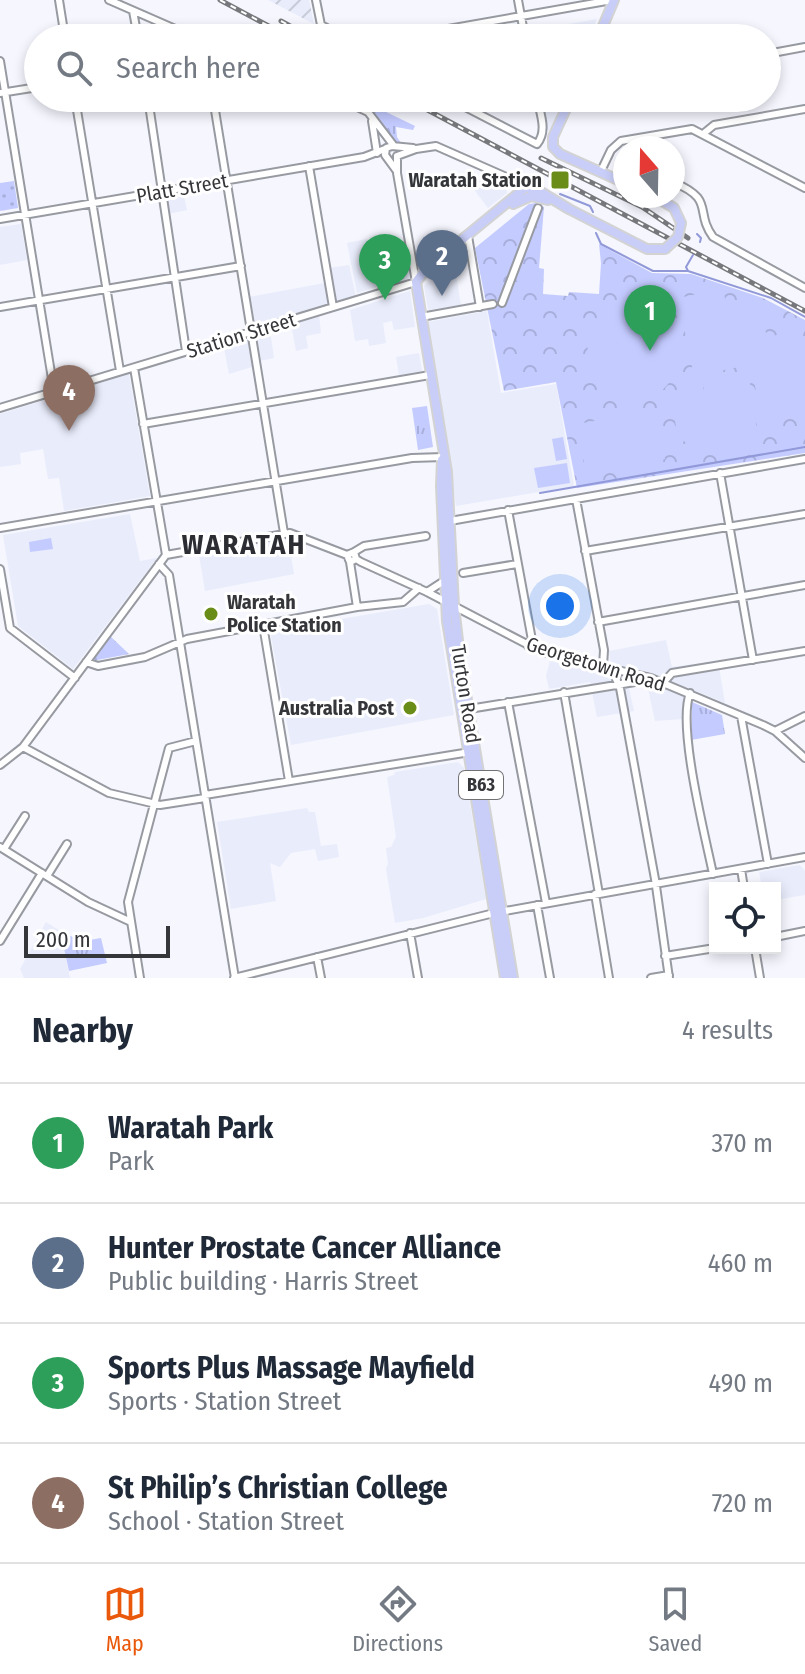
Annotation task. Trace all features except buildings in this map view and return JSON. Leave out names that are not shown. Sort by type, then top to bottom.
[{"type":"main road","points":[[604,24],[613,0]]},
{"type":"main road","points":[[565,112],[552,139],[553,147],[560,154],[613,177]]},
{"type":"main road","points":[[529,187],[647,249],[665,249],[678,237],[681,223],[674,208]]},
{"type":"main road","name":"Station Street","points":[[416,282],[426,269],[529,187]]},
{"type":"main road","points":[[520,192],[543,196]]},
{"type":"main road","name":"Station Street","points":[[468,236],[519,199],[543,196]]},
{"type":"main road","name":"Turton Road","points":[[416,282],[447,472],[451,653],[513,978]]},
{"type":"main road","name":"Turton Road","points":[[443,457],[440,472],[444,581],[469,709],[505,978]]},
{"type":"street","points":[[59,0],[63,24]]},
{"type":"street","points":[[109,0],[163,24]]},
{"type":"street","points":[[316,0],[321,24]]},
{"type":"street","points":[[518,0],[523,24]]},
{"type":"street","points":[[475,24],[613,0]]},
{"type":"street","points":[[133,11],[135,24]]},
{"type":"street","points":[[781,51],[805,47]]},
{"type":"street","points":[[0,61],[54,391]]},
{"type":"street","points":[[3,93],[24,89]]},
{"type":"street","points":[[703,134],[714,125],[805,109]]},
{"type":"street","points":[[77,112],[120,371]]},
{"type":"street","points":[[150,112],[186,351]]},
{"type":"street","points":[[215,112],[284,533]]},
{"type":"street","points":[[366,112],[370,115],[377,153]]},
{"type":"street","points":[[479,112],[532,144],[540,141],[543,134],[539,112]]},
{"type":"street","name":"Turton Road","points":[[370,115],[380,130],[397,173]]},
{"type":"street","points":[[601,171],[611,150],[624,140],[689,129],[805,188]]},
{"type":"street","name":"Platt Street","points":[[364,157],[389,151],[438,147],[529,187]]},
{"type":"street","points":[[397,156],[419,148]]},
{"type":"street","name":"Platt Street","points":[[0,219],[389,151]]},
{"type":"street","name":"Turton Road","points":[[389,151],[397,156],[397,173],[416,282]]},
{"type":"street","points":[[309,166],[333,307]]},
{"type":"street","name":"Platt Street","points":[[506,179],[520,192]]},
{"type":"street","points":[[685,188],[697,197],[713,237],[805,288]]},
{"type":"street","points":[[502,303],[538,208]]},
{"type":"street","points":[[468,236],[480,307]]},
{"type":"street","points":[[0,307],[241,266]]},
{"type":"street","name":"Station Street","points":[[0,408],[416,282]]},
{"type":"street","points":[[421,317],[493,304]]},
{"type":"street","points":[[0,765],[23,747],[169,554],[134,368]]},
{"type":"street","points":[[143,424],[430,375]]},
{"type":"street","points":[[0,528],[412,458],[443,457]]},
{"type":"street","points":[[450,521],[805,459]]},
{"type":"street","points":[[720,473],[753,660]]},
{"type":"street","points":[[576,499],[605,660],[603,666]]},
{"type":"street","points":[[508,510],[532,640],[528,646]]},
{"type":"street","points":[[585,551],[805,514]]},
{"type":"street","name":"Georgetown Road","points":[[169,554],[284,533],[297,534],[419,588],[542,652],[647,677],[690,693],[775,731],[805,758]]},
{"type":"street","points":[[357,607],[352,557],[364,546],[426,536]]},
{"type":"street","points":[[159,564],[169,575],[234,978],[498,912],[803,860]]},
{"type":"street","points":[[463,573],[517,564]]},
{"type":"street","points":[[0,569],[12,630]]},
{"type":"street","points":[[427,592],[444,581]]},
{"type":"street","points":[[598,622],[805,585]]},
{"type":"street","points":[[86,662],[98,666],[145,657],[180,642],[357,607],[403,602],[419,588]]},
{"type":"street","points":[[263,625],[289,781]]},
{"type":"street","points":[[0,628],[12,630],[75,678]]},
{"type":"street","points":[[663,683],[672,673],[805,651]]},
{"type":"street","points":[[621,670],[619,684],[669,976],[651,978]]},
{"type":"street","points":[[469,709],[641,681],[647,677]]},
{"type":"street","points":[[564,692],[609,978]]},
{"type":"street","points":[[690,693],[686,714],[689,749],[713,874]]},
{"type":"street","points":[[508,702],[546,903]]},
{"type":"street","points":[[741,716],[768,864]]},
{"type":"street","points":[[775,731],[805,716]]},
{"type":"street","points":[[140,978],[128,902],[169,748],[196,741]]},
{"type":"street","points":[[23,747],[109,793],[155,804],[470,752]]},
{"type":"street","points":[[25,816],[2,848],[88,902],[131,922]]},
{"type":"street","points":[[0,941],[67,844]]},
{"type":"street","points":[[741,869],[743,882]]},
{"type":"street","points":[[537,905],[550,978]]},
{"type":"street","points":[[781,936],[805,931]]},
{"type":"street","points":[[410,933],[418,978]]},
{"type":"street","points":[[665,956],[709,949]]},
{"type":"street","points":[[756,954],[760,978]]},
{"type":"street","points":[[317,957],[321,978]]},
{"type":"shaded area","points":[[268,0],[309,0],[314,24]]},
{"type":"shaded area","points":[[597,19],[595,24],[570,24]]},
{"type":"shaded area","points":[[544,112],[559,112],[550,132]]},
{"type":"shaded area","points":[[484,178],[506,188],[507,193],[488,208],[472,187]]},
{"type":"shaded area","points":[[184,196],[187,210],[167,214],[164,199]]},
{"type":"shaded area","points":[[21,224],[27,260],[0,265],[0,227]]},
{"type":"shaded area","points":[[367,239],[376,287],[357,293],[347,243]]},
{"type":"shaded area","points":[[408,258],[412,286],[319,315],[321,333],[306,336],[308,348],[296,351],[291,324],[270,330],[274,358],[255,362],[255,366],[229,374],[223,343],[256,333],[249,297],[325,283],[323,269],[349,265],[356,297],[379,290],[375,263]]},
{"type":"shaded area","points":[[454,263],[461,305],[428,310],[424,286]]},
{"type":"shaded area","points":[[410,291],[415,327],[394,330],[392,321],[383,323],[386,343],[369,346],[368,339],[355,341],[350,310]]},
{"type":"shaded area","points":[[487,311],[501,393],[556,384],[574,486],[456,506],[427,322]]},
{"type":"shaded area","points":[[419,353],[422,371],[399,375],[396,357]]},
{"type":"shaded area","points":[[129,374],[150,496],[64,511],[59,478],[48,479],[43,449],[20,453],[21,464],[0,467],[0,414]]},
{"type":"shaded area","points":[[130,514],[140,561],[157,558],[73,669],[18,626],[3,535]]},
{"type":"shaded area","points":[[288,538],[294,574],[205,591],[199,555]]},
{"type":"shaded area","points":[[429,604],[437,609],[454,715],[291,745],[270,631]]},
{"type":"shaded area","points":[[666,640],[672,667],[718,661],[725,703],[686,687],[683,719],[655,721],[647,684],[629,688],[634,711],[597,717],[590,682],[549,689],[546,676],[550,661],[605,672],[610,660],[609,651]]},
{"type":"shaded area","points":[[458,762],[464,768],[486,899],[395,923],[386,869],[386,848],[391,847],[396,837],[387,777],[395,772]]},
{"type":"shaded area","points":[[307,808],[309,812],[315,812],[321,846],[337,844],[339,857],[318,861],[315,849],[291,853],[280,867],[270,863],[276,901],[231,909],[217,822]]},
{"type":"shaded area","points":[[800,865],[805,871],[805,895],[781,899],[781,882],[761,882],[759,872]]},
{"type":"shaded area","points":[[46,922],[65,934],[63,944],[70,978],[24,978],[20,969]]},
{"type":"green space","points":[[386,112],[415,126],[413,130],[396,127],[397,137],[403,146],[391,141],[375,113]]},
{"type":"green space","points":[[14,181],[18,208],[0,211],[0,183]]},
{"type":"green space","points":[[529,204],[544,207],[539,268],[544,269],[543,294],[599,294],[599,244],[652,273],[691,274],[763,298],[805,320],[805,453],[577,488],[556,382],[504,391],[475,248]]},
{"type":"green space","points":[[723,289],[726,303],[742,303],[760,315],[766,337],[798,331],[800,344],[805,344],[805,412],[761,419],[750,359],[738,362],[739,367],[694,376],[678,298]]},
{"type":"green space","points":[[634,300],[654,308],[669,321],[677,337],[679,355],[675,372],[666,387],[651,397],[630,400],[615,396],[601,387],[589,367],[587,354],[589,342],[601,319],[611,310]]},
{"type":"green space","points":[[748,371],[760,449],[715,456],[713,449],[687,443],[679,435],[676,424],[676,413],[681,403],[690,394],[704,389],[702,379]]},
{"type":"green space","points":[[427,406],[433,447],[418,450],[412,408]]},
{"type":"green space","points":[[657,410],[665,459],[586,473],[577,424]]},
{"type":"green space","points":[[563,437],[567,459],[556,461],[552,439]]},
{"type":"green space","points":[[567,463],[570,483],[538,488],[534,468]]},
{"type":"green space","points":[[51,538],[53,549],[30,552],[29,542]]},
{"type":"green space","points":[[110,636],[129,654],[92,661]]},
{"type":"green space","points":[[692,702],[722,715],[725,734],[691,740]]},
{"type":"green space","points":[[65,934],[84,941],[101,938],[107,963],[69,971],[63,944]]},
{"type":"waterway","points":[[560,194],[590,206],[593,212]]},
{"type":"waterway","points":[[596,233],[601,244],[653,271],[688,271],[771,298],[805,317]]},
{"type":"waterway","points":[[697,234],[700,242]]},
{"type":"waterway","points":[[688,271],[686,267],[693,255]]},
{"type":"waterway","points":[[540,493],[805,447]]},
{"type":"railway","points":[[220,0],[265,24]]},
{"type":"railway","points":[[281,21],[286,24]]},
{"type":"railway","points":[[431,112],[805,311]]},
{"type":"railway","points":[[541,158],[642,207],[688,238]]},
{"type":"place","name":"Waratah Station","points":[[560,180]]},
{"type":"place","name":"Hunter Prostate Cancer Alliance","points":[[442,296]]},
{"type":"place","name":"Sports Plus Massage Mayfield","points":[[385,300]]},
{"type":"place","name":"Waratah Park","points":[[650,351]]},
{"type":"place","name":"St Philip’s Christian College","points":[[69,431]]},
{"type":"place","name":"Waratah Police Station","points":[[211,614]]},
{"type":"place","name":"Australia Post","points":[[410,708]]},
{"type":"district","name":"WARATAH","points":[[244,544]]}]
